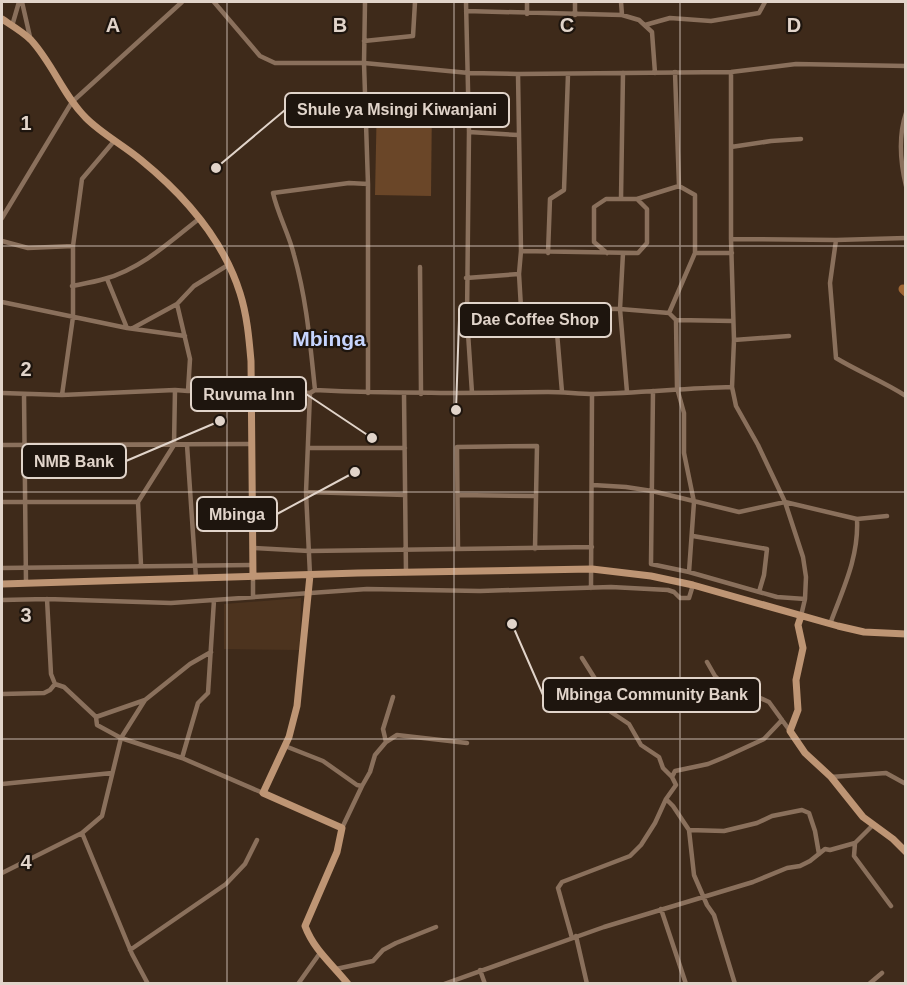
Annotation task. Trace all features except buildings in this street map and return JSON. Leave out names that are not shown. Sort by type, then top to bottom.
[{"type":"street","points":[[12,26],[21,2]]},
{"type":"street","points":[[21,2],[30,40]]},
{"type":"street","points":[[2,218],[72,102],[182,2]]},
{"type":"street","points":[[214,2],[260,56],[275,63],[364,63],[469,73],[518,74],[731,72],[796,64],[906,66]]},
{"type":"street","points":[[365,2],[368,393]]},
{"type":"street","points":[[364,41],[413,36],[415,2]]},
{"type":"street","points":[[466,2],[469,73],[466,318],[472,393]]},
{"type":"street","points":[[527,14],[528,2]]},
{"type":"street","points":[[575,2],[575,15]]},
{"type":"street","points":[[621,2],[622,15]]},
{"type":"street","points":[[645,25],[670,18],[711,21],[759,13],[765,2]]},
{"type":"street","points":[[466,11],[622,15],[639,20],[652,32],[655,73]]},
{"type":"street","points":[[2,18],[30,40],[72,102],[88,119],[141,160],[200,218],[228,265],[240,293],[248,327],[251,389],[253,597]]},
{"type":"street","points":[[675,72],[679,186]]},
{"type":"street","points":[[731,72],[731,239],[735,340],[732,387],[736,406],[758,445],[784,502],[803,557],[806,577],[805,599],[798,625],[803,648],[796,680],[798,710],[790,731]]},
{"type":"street","points":[[621,199],[623,73]]},
{"type":"street","points":[[466,318],[519,319],[521,251],[518,74]]},
{"type":"street","points":[[548,253],[550,199],[564,189],[568,74]]},
{"type":"street","points":[[906,113],[901,134],[902,168],[906,186]]},
{"type":"street","points":[[469,132],[518,135]]},
{"type":"street","points":[[62,395],[73,317],[73,246],[81,179],[115,140]]},
{"type":"street","points":[[731,147],[771,141],[801,140]]},
{"type":"street","points":[[263,793],[289,737],[297,706],[310,575],[306,492],[312,392],[307,307],[294,253],[273,193],[349,183],[368,184]]},
{"type":"street","points":[[607,253],[594,242],[594,207],[606,199],[637,199],[679,186],[695,195],[695,253],[669,313]]},
{"type":"street","points":[[521,251],[638,253],[647,243],[647,208],[637,199]]},
{"type":"street","points":[[72,286],[107,279],[137,264],[200,218]]},
{"type":"street","points":[[731,239],[906,238]]},
{"type":"street","points":[[837,240],[830,284],[836,358],[906,396]]},
{"type":"street","points":[[2,241],[28,249],[73,246]]},
{"type":"street","points":[[623,253],[620,309],[627,392]]},
{"type":"street","points":[[695,253],[732,253]]},
{"type":"street","points":[[130,329],[177,304],[194,286],[228,265]]},
{"type":"street","points":[[420,267],[421,394]]},
{"type":"street","points":[[466,278],[519,274]]},
{"type":"street","points":[[107,279],[130,329]]},
{"type":"street","points":[[2,302],[130,329],[185,336]]},
{"type":"street","points":[[177,304],[190,359],[188,391]]},
{"type":"street","points":[[521,308],[620,309],[669,313],[676,320],[733,321]]},
{"type":"street","points":[[555,309],[562,392]]},
{"type":"street","points":[[676,320],[677,388],[684,413],[684,453],[694,502],[689,572]]},
{"type":"street","points":[[735,340],[789,336]]},
{"type":"street","points":[[2,393],[62,395],[251,389],[404,394],[562,392],[592,394],[732,387]]},
{"type":"street","points":[[141,565],[138,502],[174,445],[175,390]]},
{"type":"street","points":[[652,392],[651,564],[689,572],[777,597],[805,599]]},
{"type":"street","points":[[24,394],[26,583]]},
{"type":"street","points":[[404,394],[406,573]]},
{"type":"street","points":[[591,588],[592,394]]},
{"type":"street","points":[[2,445],[250,444]]},
{"type":"street","points":[[187,445],[196,578]]},
{"type":"street","points":[[458,549],[457,447],[537,446],[535,549]]},
{"type":"street","points":[[309,448],[405,448]]},
{"type":"street","points":[[593,485],[652,491],[739,512],[784,502],[856,519],[887,516]]},
{"type":"street","points":[[306,492],[405,495]]},
{"type":"street","points":[[458,495],[536,496]]},
{"type":"street","points":[[2,502],[138,502]]},
{"type":"street","points":[[830,624],[850,571],[858,538],[856,519]]},
{"type":"street","points":[[693,536],[767,549],[764,575],[759,592]]},
{"type":"street","points":[[252,548],[309,551],[592,547]]},
{"type":"street","points":[[2,568],[252,565]]},
{"type":"street","points":[[2,584],[592,569],[651,576],[693,585],[864,632],[906,634]]},
{"type":"street","points":[[2,600],[171,603],[367,588],[480,591],[647,588],[674,592],[680,598],[689,598],[693,585]]},
{"type":"street","points":[[47,599],[51,674],[55,684],[64,687],[96,717],[97,725],[121,738],[182,758],[342,828]]},
{"type":"street","points":[[182,758],[198,703],[208,693],[214,600]]},
{"type":"street","points":[[2,873],[82,833],[102,816],[121,738],[145,700],[190,664],[211,652]]},
{"type":"street","points":[[582,658],[609,700],[611,712],[629,724],[641,745],[659,758],[663,768],[676,785],[641,846],[630,856],[562,882],[558,888],[586,984]]},
{"type":"street","points":[[707,662],[715,676],[727,688],[747,692],[769,702],[805,753],[831,777],[863,817],[906,852]]},
{"type":"street","points":[[2,694],[44,693],[55,684]]},
{"type":"street","points":[[386,742],[383,729],[393,697]]},
{"type":"street","points":[[96,717],[145,700]]},
{"type":"street","points":[[672,777],[675,771],[708,764],[764,739],[782,720]]},
{"type":"street","points":[[348,984],[310,940],[305,926],[338,852],[342,828],[370,772],[375,755],[386,742],[396,735],[467,743]]},
{"type":"street","points":[[285,746],[323,761],[357,785],[362,786]]},
{"type":"street","points":[[2,784],[112,772]]},
{"type":"street","points":[[831,777],[886,773],[906,783]]},
{"type":"street","points":[[666,799],[689,830],[694,875],[714,915],[735,984]]},
{"type":"street","points":[[689,830],[724,831],[757,823],[772,816],[802,810],[809,813],[819,854]]},
{"type":"street","points":[[444,984],[574,937],[753,882],[787,868],[800,866],[825,849],[830,850],[855,843],[873,825]]},
{"type":"street","points":[[82,833],[130,950],[148,984]]},
{"type":"street","points":[[130,950],[226,884],[245,864],[256,840]]},
{"type":"street","points":[[855,843],[854,856],[891,906]]},
{"type":"street","points":[[661,909],[686,984]]},
{"type":"street","points":[[336,969],[373,961],[383,950],[396,942],[436,927]]},
{"type":"street","points":[[298,984],[320,953]]},
{"type":"street","points":[[480,970],[485,984]]},
{"type":"street","points":[[869,984],[882,973]]},
{"type":"shaded area","points":[[377,98],[432,99],[431,196],[375,195]]},
{"type":"shaded area","points":[[301,598],[300,650],[224,649],[224,604]]},
{"type":"waterway","points":[[903,289],[906,292]]},
{"type":"place","name":"Shule ya Msingi Kiwanjani","points":[[216,168]]},
{"type":"place","name":"Dae Coffee Shop","points":[[456,410]]},
{"type":"place","name":"NMB Bank","points":[[220,421]]},
{"type":"place","name":"Ruvuma Inn","points":[[372,438]]},
{"type":"place","name":"Mbinga","points":[[355,472]]},
{"type":"place","name":"Mbinga Community Bank","points":[[512,624]]},
{"type":"district","name":"Mbinga","points":[[329,339]]}]
